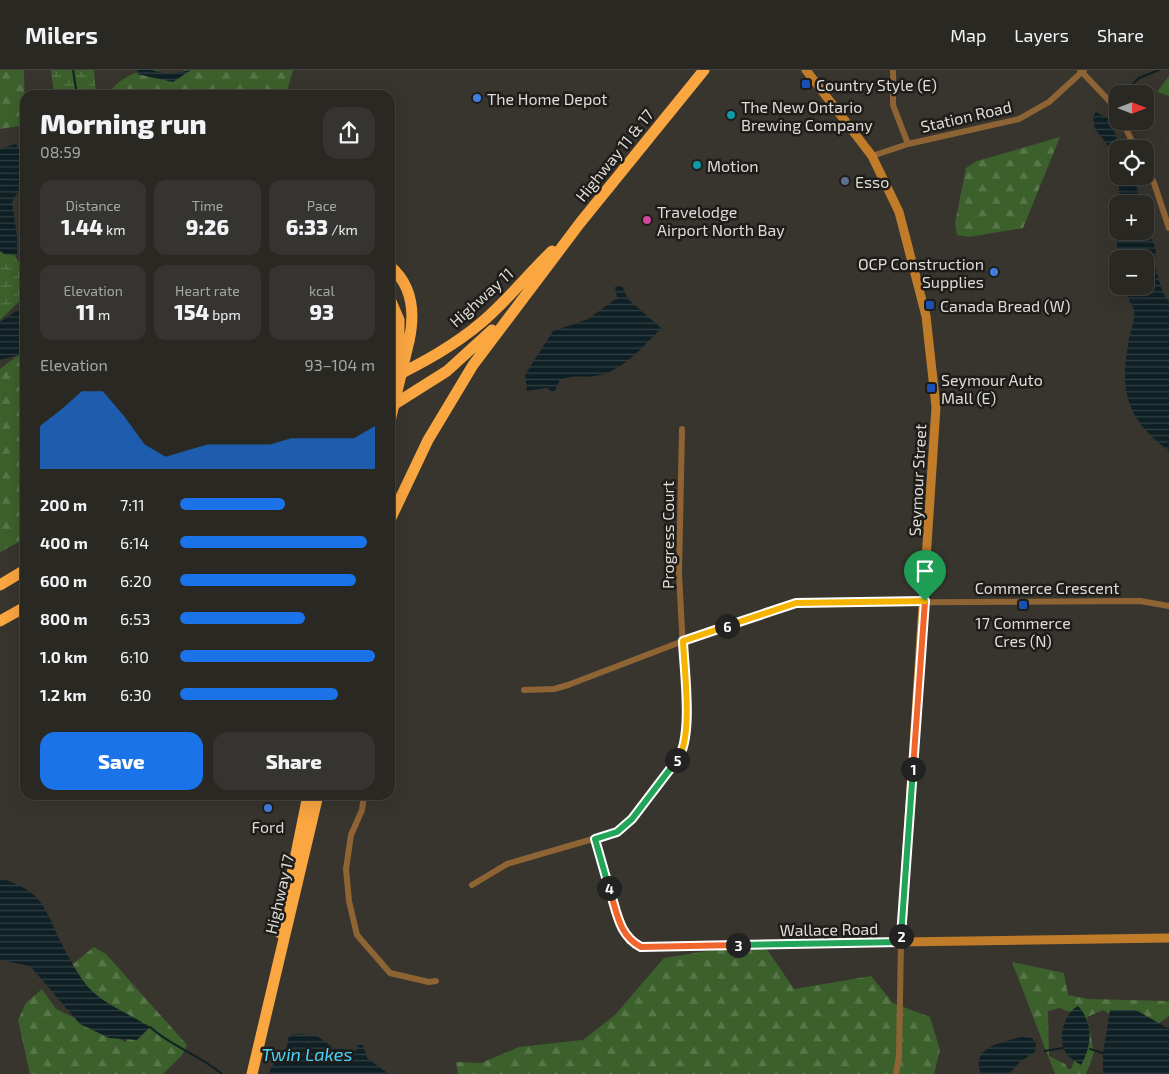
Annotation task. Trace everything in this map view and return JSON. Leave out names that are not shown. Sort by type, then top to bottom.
[{"type":"highway","name":"Highway 11 & 17","points":[[548,260],[704,70]]},
{"type":"highway","name":"Highway 11","points":[[395,376],[423,362],[469,332],[548,260]]},
{"type":"highway","name":"Highway 11","points":[[395,404],[427,386],[468,354],[500,321],[548,260]]},
{"type":"highway","points":[[395,509],[418,458],[455,394],[548,260]]},
{"type":"highway","points":[[395,272],[406,286],[411,301],[412,324],[404,340],[395,372]]},
{"type":"highway","points":[[395,311],[404,340],[395,392]]},
{"type":"highway","points":[[395,369],[469,332]]},
{"type":"highway","points":[[0,585],[20,573]]},
{"type":"highway","points":[[0,621],[20,610]]},
{"type":"highway","name":"Highway 17","points":[[269,999],[282,920],[307,800]]},
{"type":"highway","name":"Highway 17","points":[[252,1074],[269,999],[291,918],[317,800]]},
{"type":"street","name":"Seymour Street","points":[[806,70],[872,156],[899,212],[926,316],[936,407],[925,601],[901,942],[899,1056],[896,1074]]},
{"type":"street","points":[[893,70],[893,105],[908,144]]},
{"type":"street","name":"Station Road","points":[[872,156],[908,144],[1019,119],[1049,102],[1082,71]]},
{"type":"street","points":[[1082,71],[1109,101]]},
{"type":"street","points":[[1154,183],[1169,228]]},
{"type":"street","name":"Progress Court","points":[[472,885],[507,864],[617,832],[632,819],[680,756],[687,726],[679,573],[682,429]]},
{"type":"street","name":"Commerce Crescent","points":[[524,690],[554,689],[568,685],[683,641],[796,603],[1140,601],[1169,606]]},
{"type":"street","points":[[363,800],[362,810],[351,835],[346,870],[348,902],[357,935],[390,973],[429,982],[436,981]]},
{"type":"street","name":"Wallace Road","points":[[595,839],[622,930],[629,941],[641,947],[1169,938]]},
{"type":"green space","points":[[0,70],[24,70],[24,90],[20,90],[20,126],[0,129]]},
{"type":"green space","points":[[51,70],[94,70],[96,90],[53,90]]},
{"type":"green space","points":[[144,70],[157,70],[166,77],[186,70],[293,70],[287,90],[111,90],[123,79]]},
{"type":"green space","points":[[1169,76],[1169,96],[1157,92]]},
{"type":"green space","points":[[1060,137],[1023,228],[969,237],[957,235],[955,223],[966,168],[977,161]]},
{"type":"green space","points":[[11,242],[20,264],[20,301],[0,320],[0,250]]},
{"type":"green space","points":[[17,356],[20,356],[20,540],[0,552],[0,369]]},
{"type":"green space","points":[[762,942],[794,989],[871,976],[893,1003],[930,1017],[940,1050],[934,1074],[458,1074],[456,1062],[481,1063],[519,1047],[583,1040],[615,1015],[664,958]]},
{"type":"green space","points":[[94,947],[106,954],[187,1045],[182,1055],[163,1074],[30,1074],[18,1020],[26,1003],[42,989],[56,1009],[126,1042],[131,1033],[67,969]]},
{"type":"green space","points":[[1012,962],[1064,973],[1068,995],[1089,999],[1169,1001],[1169,1016],[1155,1026],[1116,1018],[1103,1010],[1087,1017],[1094,1053],[1086,1074],[1055,1074]],"holes":[[[1059,1008],[1071,1012],[1077,1054],[1071,1069],[1068,1069],[1065,1064],[1049,1056],[1048,1011]]]},
{"type":"water","points":[[138,70],[152,70],[168,74],[191,70],[173,82],[137,74]]},
{"type":"water","points":[[1096,112],[1109,119],[1109,130],[1113,130],[1117,140],[1109,140],[1109,147],[1095,129],[1093,117]]},
{"type":"water","points":[[16,144],[20,151],[20,191],[12,202],[17,236],[17,255],[4,254],[0,251],[0,149]]},
{"type":"water","points":[[1119,185],[1136,185],[1139,195],[1120,195]]},
{"type":"water","points":[[1117,240],[1152,240],[1156,250],[1154,264],[1154,250],[1117,250]]},
{"type":"water","points":[[1154,264],[1163,293],[1169,302],[1169,451],[1144,429],[1130,405],[1126,392],[1126,362],[1133,323],[1133,308],[1126,295],[1154,295]]},
{"type":"water","points":[[622,286],[628,299],[661,328],[631,358],[614,370],[595,376],[565,378],[560,380],[554,393],[547,388],[527,391],[525,375],[553,331],[588,319],[617,298],[615,287]]},
{"type":"water","points":[[20,308],[20,354],[0,360],[0,322]]},
{"type":"water","points":[[0,878],[22,887],[39,900],[70,960],[95,994],[150,1027],[137,1040],[109,1038],[80,1024],[30,966],[0,960]]},
{"type":"water","points":[[1078,1006],[1087,1020],[1090,1035],[1085,1058],[1081,1065],[1067,1054],[1062,1044],[1062,1031],[1066,1019],[1069,1013]]},
{"type":"water","points":[[1110,1010],[1136,1010],[1167,1028],[1169,1027],[1169,1074],[1103,1074],[1103,1053]]},
{"type":"water","name":"Twin Lakes","points":[[293,1034],[316,1035],[332,1047],[356,1051],[358,1045],[363,1045],[367,1058],[389,1074],[269,1074],[271,1068],[286,1048],[288,1038]]},
{"type":"water","points":[[1021,1037],[1032,1038],[1036,1043],[1035,1052],[1020,1062],[1009,1074],[981,1074],[979,1065],[980,1058],[984,1052],[990,1047]]},
{"type":"waterway","points":[[73,70],[76,90]]},
{"type":"waterway","points":[[1132,85],[1139,78],[1159,70]]},
{"type":"waterway","points":[[150,1027],[167,1040],[205,1061],[222,1074]]},
{"type":"waterway","points":[[1045,1051],[1063,1048]]},
{"type":"waterway","points":[[1090,1049],[1103,1053]]},
{"type":"place","name":"Country Style (E)","points":[[806,84]]},
{"type":"place","name":"The Home Depot","points":[[477,98]]},
{"type":"place","name":"The New Ontario Brewing Company","points":[[731,115]]},
{"type":"place","name":"Motion","points":[[697,165]]},
{"type":"place","name":"Esso","points":[[845,181]]},
{"type":"place","name":"Travelodge Airport North Bay","points":[[647,220]]},
{"type":"place","name":"OCP Construction Supplies","points":[[994,272]]},
{"type":"place","name":"Canada Bread (W)","points":[[930,305]]},
{"type":"place","name":"Seymour Auto Mall (E)","points":[[931,388]]},
{"type":"place","name":"17 Commerce Cres (N)","points":[[1023,605]]},
{"type":"place","name":"Ford","points":[[268,808]]},
{"type":"route","points":[[925,601],[901,942],[641,947],[629,941],[622,930],[595,839],[617,832],[632,819],[680,756],[687,726],[683,641],[796,603],[925,601]]}]
